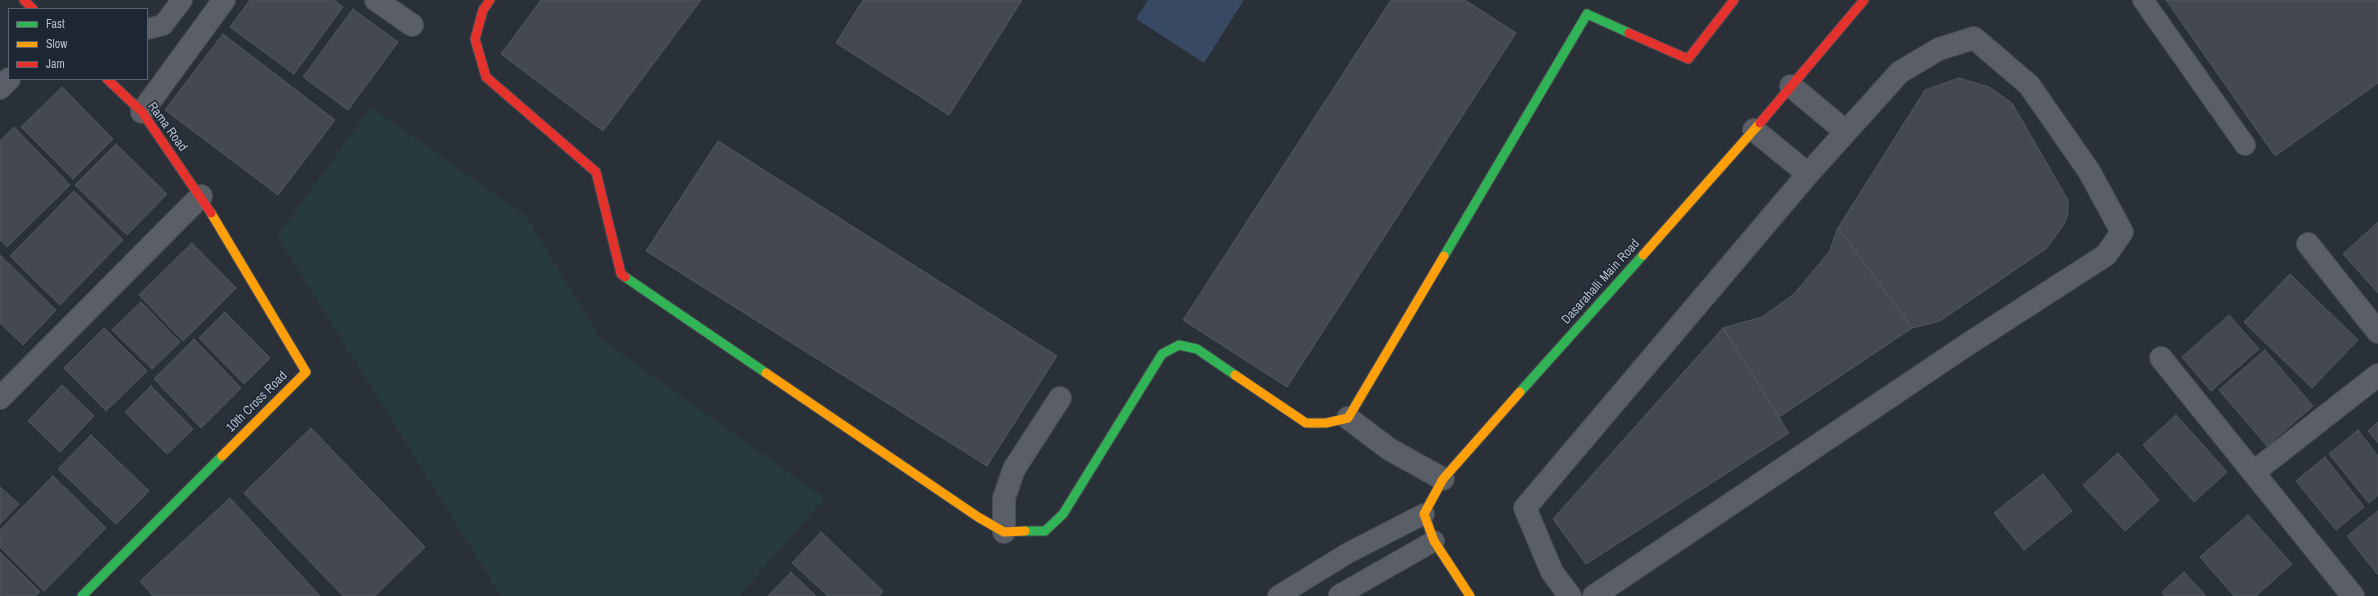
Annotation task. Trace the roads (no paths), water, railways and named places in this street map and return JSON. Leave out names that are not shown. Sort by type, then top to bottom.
[{"type":"street","points":[[24,0],[32,8]]},
{"type":"street","points":[[142,112],[224,0]]},
{"type":"street","points":[[376,0],[412,25]]},
{"type":"street","points":[[490,0],[483,10],[475,40],[486,77],[596,172],[621,274],[978,516],[1004,532],[1045,530],[1063,514],[1162,354],[1179,345],[1197,349],[1306,423],[1326,423],[1348,418],[1587,14],[1688,60],[1734,0]]},
{"type":"street","name":"Dasarahalli Main Road","points":[[1424,514],[1443,479],[1754,130],[1864,0]]},
{"type":"street","points":[[1570,596],[1552,572],[1525,508],[1808,174],[1900,72],[1939,49],[1974,38],[2028,85],[2089,171],[2122,232],[2106,256],[1968,344],[1594,596]]},
{"type":"street","points":[[0,88],[8,80]]},
{"type":"street","name":"Rama Road","points":[[108,80],[142,112],[201,196]]},
{"type":"street","points":[[1791,86],[1846,132]]},
{"type":"street","points":[[1754,130],[1808,174]]},
{"type":"street","points":[[0,398],[201,196]]},
{"type":"street","name":"10th Cross Road","points":[[82,596],[306,372],[201,196]]},
{"type":"street","points":[[2308,244],[2378,332]]},
{"type":"street","points":[[2160,358],[2254,472],[2353,596]]},
{"type":"street","points":[[2254,472],[2378,375]]},
{"type":"street","points":[[1004,532],[1004,498],[1014,469],[1060,398]]},
{"type":"street","points":[[1348,418],[1390,449],[1443,479]]},
{"type":"street","points":[[1424,514],[1434,541],[1470,596]]},
{"type":"lane","points":[[148,29],[163,26],[182,0]]},
{"type":"lane","points":[[2142,0],[2245,145]]},
{"type":"lane","points":[[1278,596],[1324,568],[1424,514]]},
{"type":"lane","points":[[1324,568],[1340,595],[1434,541]]},
{"type":"water","points":[[1148,0],[1244,0],[1204,63],[1136,19]]}]
